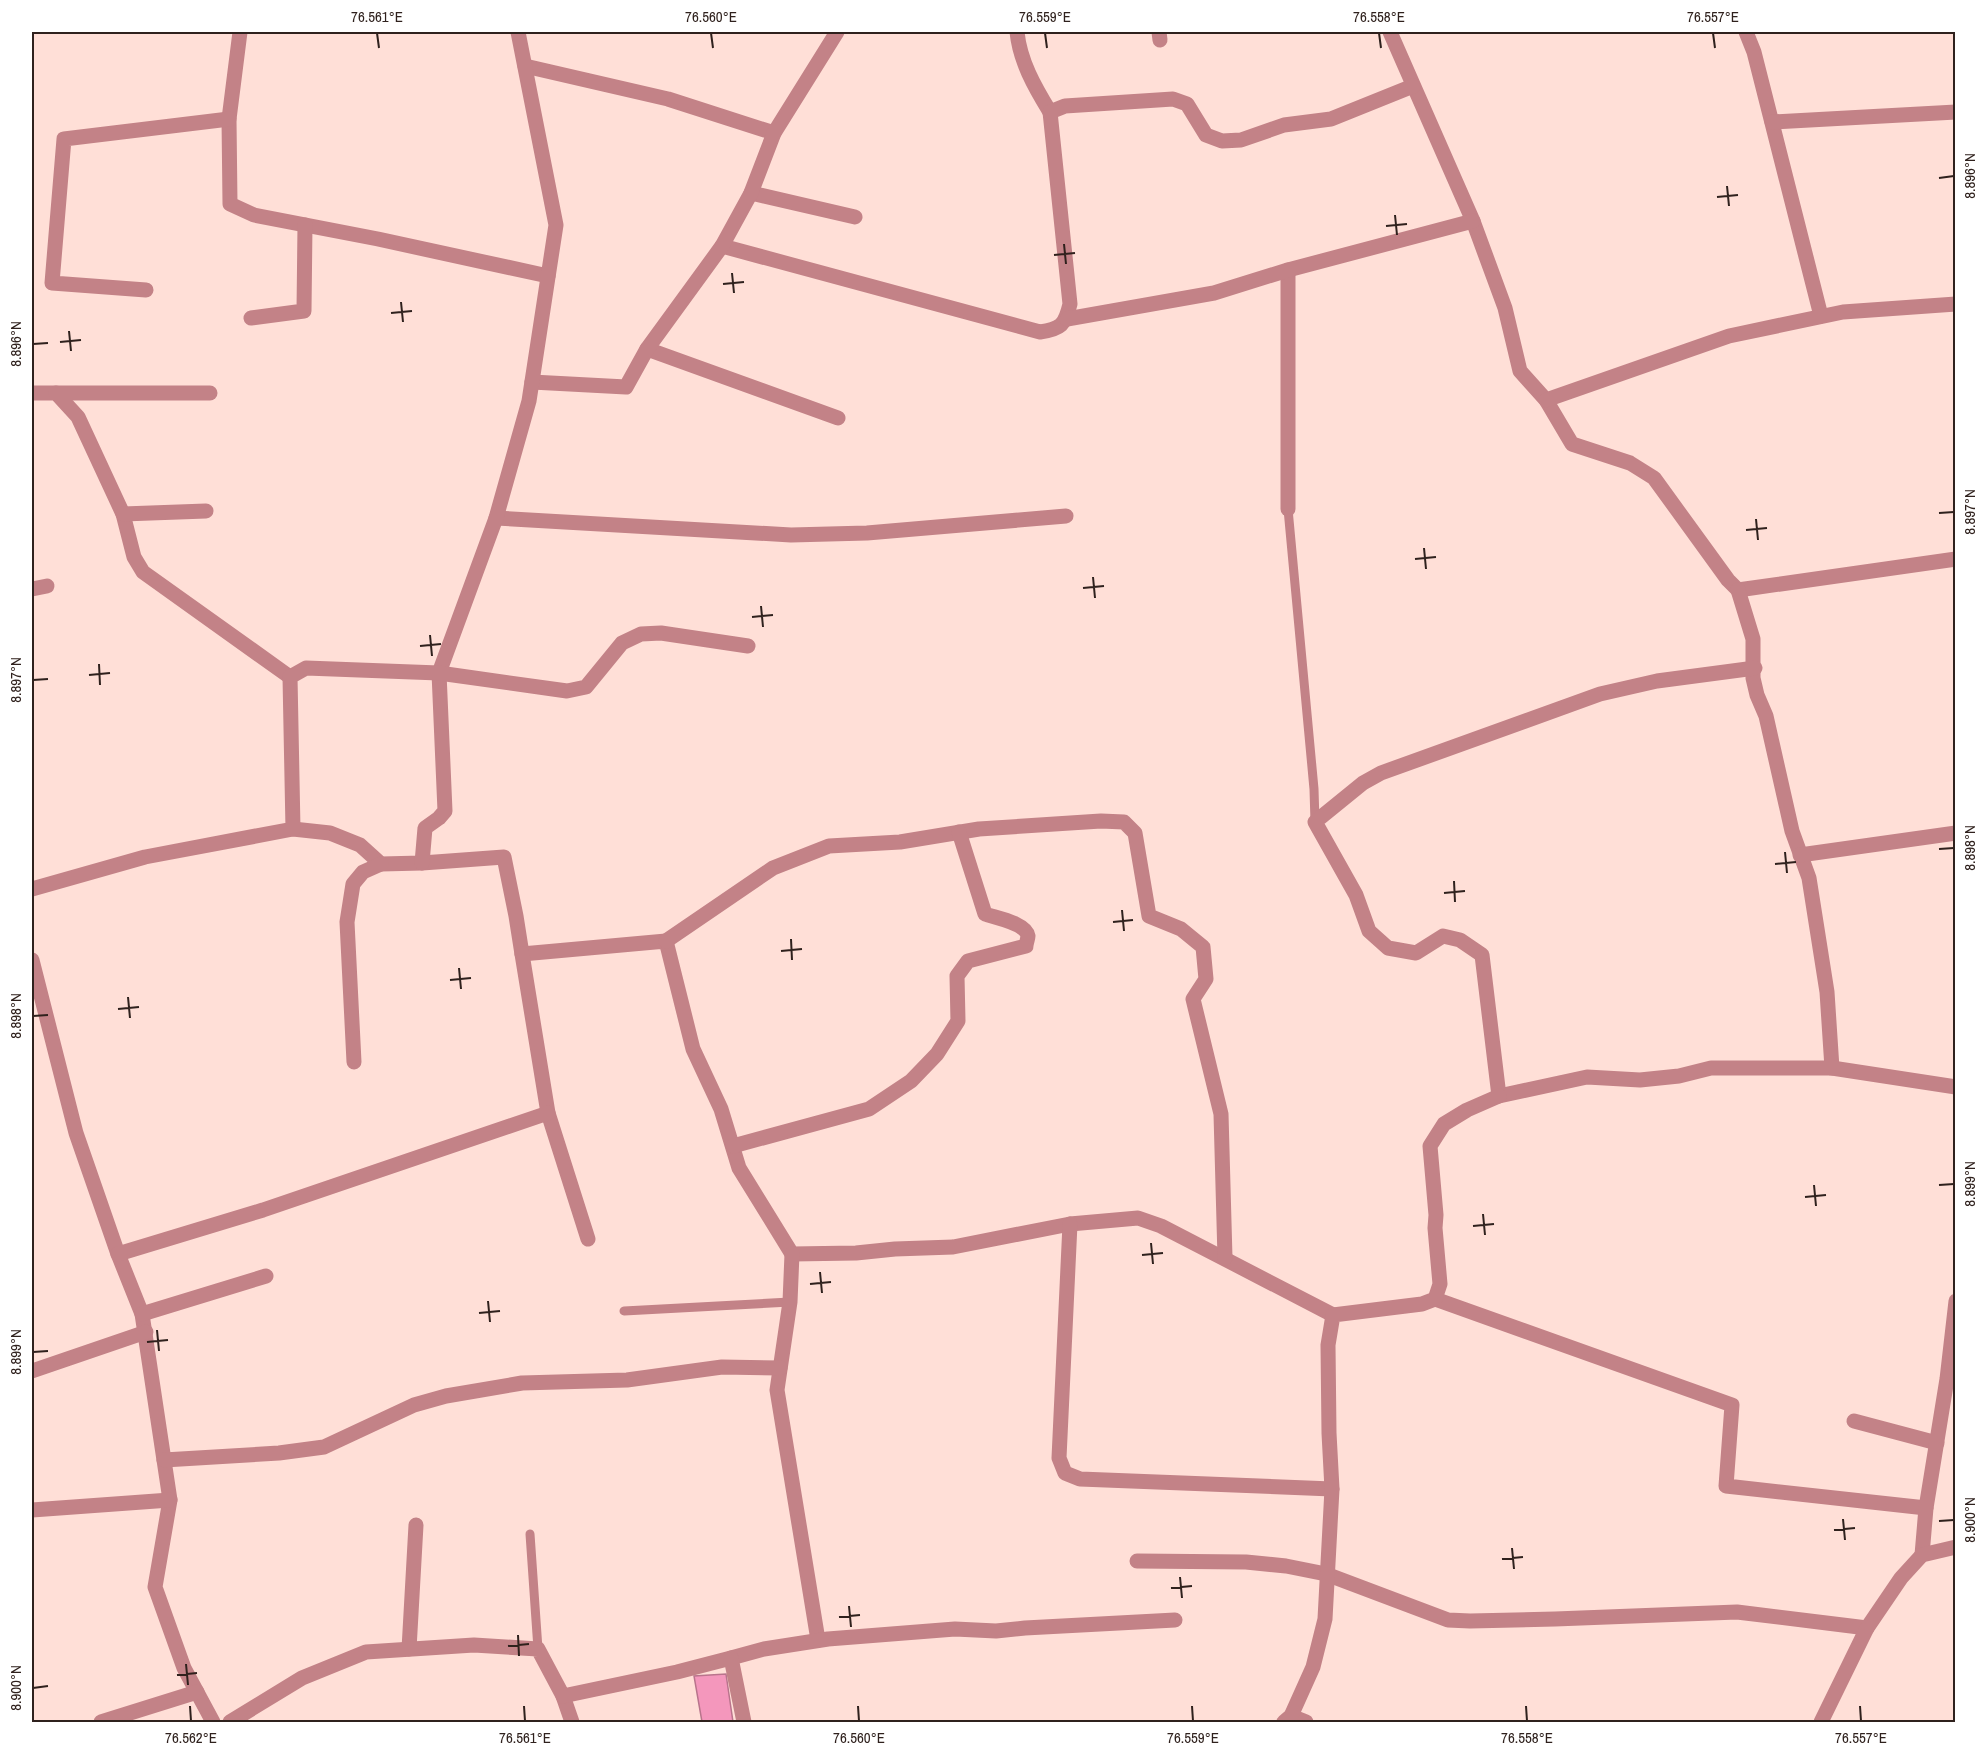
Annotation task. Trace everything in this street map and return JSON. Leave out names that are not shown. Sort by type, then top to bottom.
[{"type":"street","points":[[240,32],[229,119],[230,204],[254,215],[548,276]]},
{"type":"street","points":[[422,863],[424,828],[445,811],[439,673],[496,518],[529,401],[556,225],[518,32]]},
{"type":"street","points":[[532,382],[626,387],[646,349],[722,246],[751,193],[774,133],[837,32]]},
{"type":"street","points":[[1017,32],[1029,77],[1050,112],[1070,304],[1067,319]]},
{"type":"street","points":[[1390,32],[1473,221],[1505,308],[1521,371],[1546,400],[1572,444],[1630,463],[1654,478],[1728,580],[1738,590],[1753,639],[1755,668],[1753,678],[1757,695],[1766,716],[1792,831],[1809,878],[1827,992],[1832,1068]]},
{"type":"street","points":[[1746,32],[1754,52],[1821,316]]},
{"type":"street","points":[[525,66],[668,99],[774,133]]},
{"type":"street","points":[[1050,112],[1065,106],[1173,99],[1186,104],[1206,135],[1222,141],[1241,140],[1284,125],[1331,119],[1413,86]]},
{"type":"street","points":[[1772,122],[1956,112]]},
{"type":"street","points":[[146,290],[52,283],[64,139],[229,119]]},
{"type":"street","points":[[751,193],[855,217]]},
{"type":"street","points":[[722,246],[1040,332],[1054,330],[1067,319],[1214,293],[1288,270],[1473,221]]},
{"type":"street","points":[[251,318],[304,310],[305,225]]},
{"type":"street","points":[[1288,270],[1288,508]]},
{"type":"street","points":[[1546,400],[1729,336],[1843,312],[1956,304]]},
{"type":"street","points":[[646,349],[838,418]]},
{"type":"street","points":[[32,393],[210,393]]},
{"type":"street","points":[[57,393],[78,417],[123,514],[134,557],[143,572],[290,677]]},
{"type":"street","points":[[123,514],[206,511]]},
{"type":"street","points":[[496,518],[791,535],[867,533],[1066,516]]},
{"type":"street","points":[[1738,590],[1956,559]]},
{"type":"street","points":[[32,589],[47,586]]},
{"type":"street","points":[[290,677],[306,668],[439,673],[567,691],[586,687],[622,643],[641,634],[661,633],[748,646]]},
{"type":"street","points":[[1499,1096],[1482,955],[1460,940],[1443,936],[1416,953],[1388,948],[1369,931],[1356,895],[1315,822],[1364,783],[1381,773],[1600,694],[1657,681],[1755,668]]},
{"type":"street","points":[[290,677],[293,829]]},
{"type":"street","points":[[522,954],[666,941],[773,868],[829,846],[900,842],[979,829],[1101,821],[1124,822],[1135,833],[1149,916],[1181,929],[1203,947],[1206,979],[1193,999],[1221,1114],[1225,1258]]},
{"type":"street","points":[[32,889],[145,857],[293,829],[330,833],[360,845],[381,864]]},
{"type":"street","points":[[733,1146],[869,1109],[911,1081],[937,1054],[958,1021],[957,976],[968,961],[1026,946],[1028,937],[1024,928],[985,914],[959,832]]},
{"type":"street","points":[[1800,855],[1956,833]]},
{"type":"street","points":[[354,1062],[347,922],[353,884],[363,872],[381,864],[504,857],[516,916],[548,1113],[588,1239]]},
{"type":"street","points":[[666,941],[693,1049],[721,1109],[739,1168],[792,1254],[790,1302],[777,1390],[818,1640]]},
{"type":"street","points":[[32,960],[76,1133],[118,1254],[142,1314],[146,1332],[170,1500],[155,1587],[184,1668],[213,1722]]},
{"type":"street","points":[[1435,1299],[1440,1284],[1430,1146],[1444,1124],[1467,1110],[1499,1096],[1587,1077],[1640,1080],[1679,1076],[1711,1068],[1832,1068],[1956,1087]]},
{"type":"street","points":[[118,1254],[274,1206],[548,1113]]},
{"type":"street","points":[[792,1254],[953,1247],[1070,1224],[1138,1218],[1161,1226],[1333,1315],[1422,1304],[1435,1299],[1732,1405],[1725,1486],[1926,1508]]},
{"type":"street","points":[[1070,1224],[1059,1458],[1065,1473],[1080,1479],[1332,1489]]},
{"type":"street","points":[[142,1314],[266,1276]]},
{"type":"street","points":[[1922,1555],[1926,1508],[1947,1379],[1956,1301]]},
{"type":"street","points":[[1306,1722],[1288,1719],[1313,1667],[1325,1619],[1326,1574],[1331,1535],[1329,1345],[1333,1315]]},
{"type":"street","points":[[32,1371],[146,1332]]},
{"type":"street","points":[[164,1460],[279,1453],[324,1447],[414,1405],[446,1396],[522,1383],[627,1380],[722,1367],[780,1368]]},
{"type":"street","points":[[1854,1420],[1937,1443]]},
{"type":"street","points":[[32,1510],[170,1500]]},
{"type":"street","points":[[409,1649],[416,1525]]},
{"type":"street","points":[[1821,1722],[1867,1628],[1901,1578],[1922,1555],[1956,1548]]},
{"type":"street","points":[[1137,1561],[1246,1562],[1286,1566],[1326,1574],[1448,1620],[1470,1622],[1544,1620],[1737,1612],[1867,1628]]},
{"type":"street","points":[[563,1696],[677,1672],[764,1649],[818,1640],[955,1629],[996,1631],[1174,1620]]},
{"type":"street","points":[[230,1722],[302,1678],[366,1652],[474,1645],[538,1648],[563,1696],[572,1722]]},
{"type":"street","points":[[731,1658],[744,1722]]},
{"type":"street","points":[[101,1722],[197,1692]]},
{"type":"lane","points":[[1288,508],[1314,789],[1315,822]]},
{"type":"lane","points":[[624,1311],[790,1302]]},
{"type":"lane","points":[[530,1534],[538,1648]]},
{"type":"shaded area","points":[[726,1674],[733,1722],[702,1722],[694,1676]]}]
